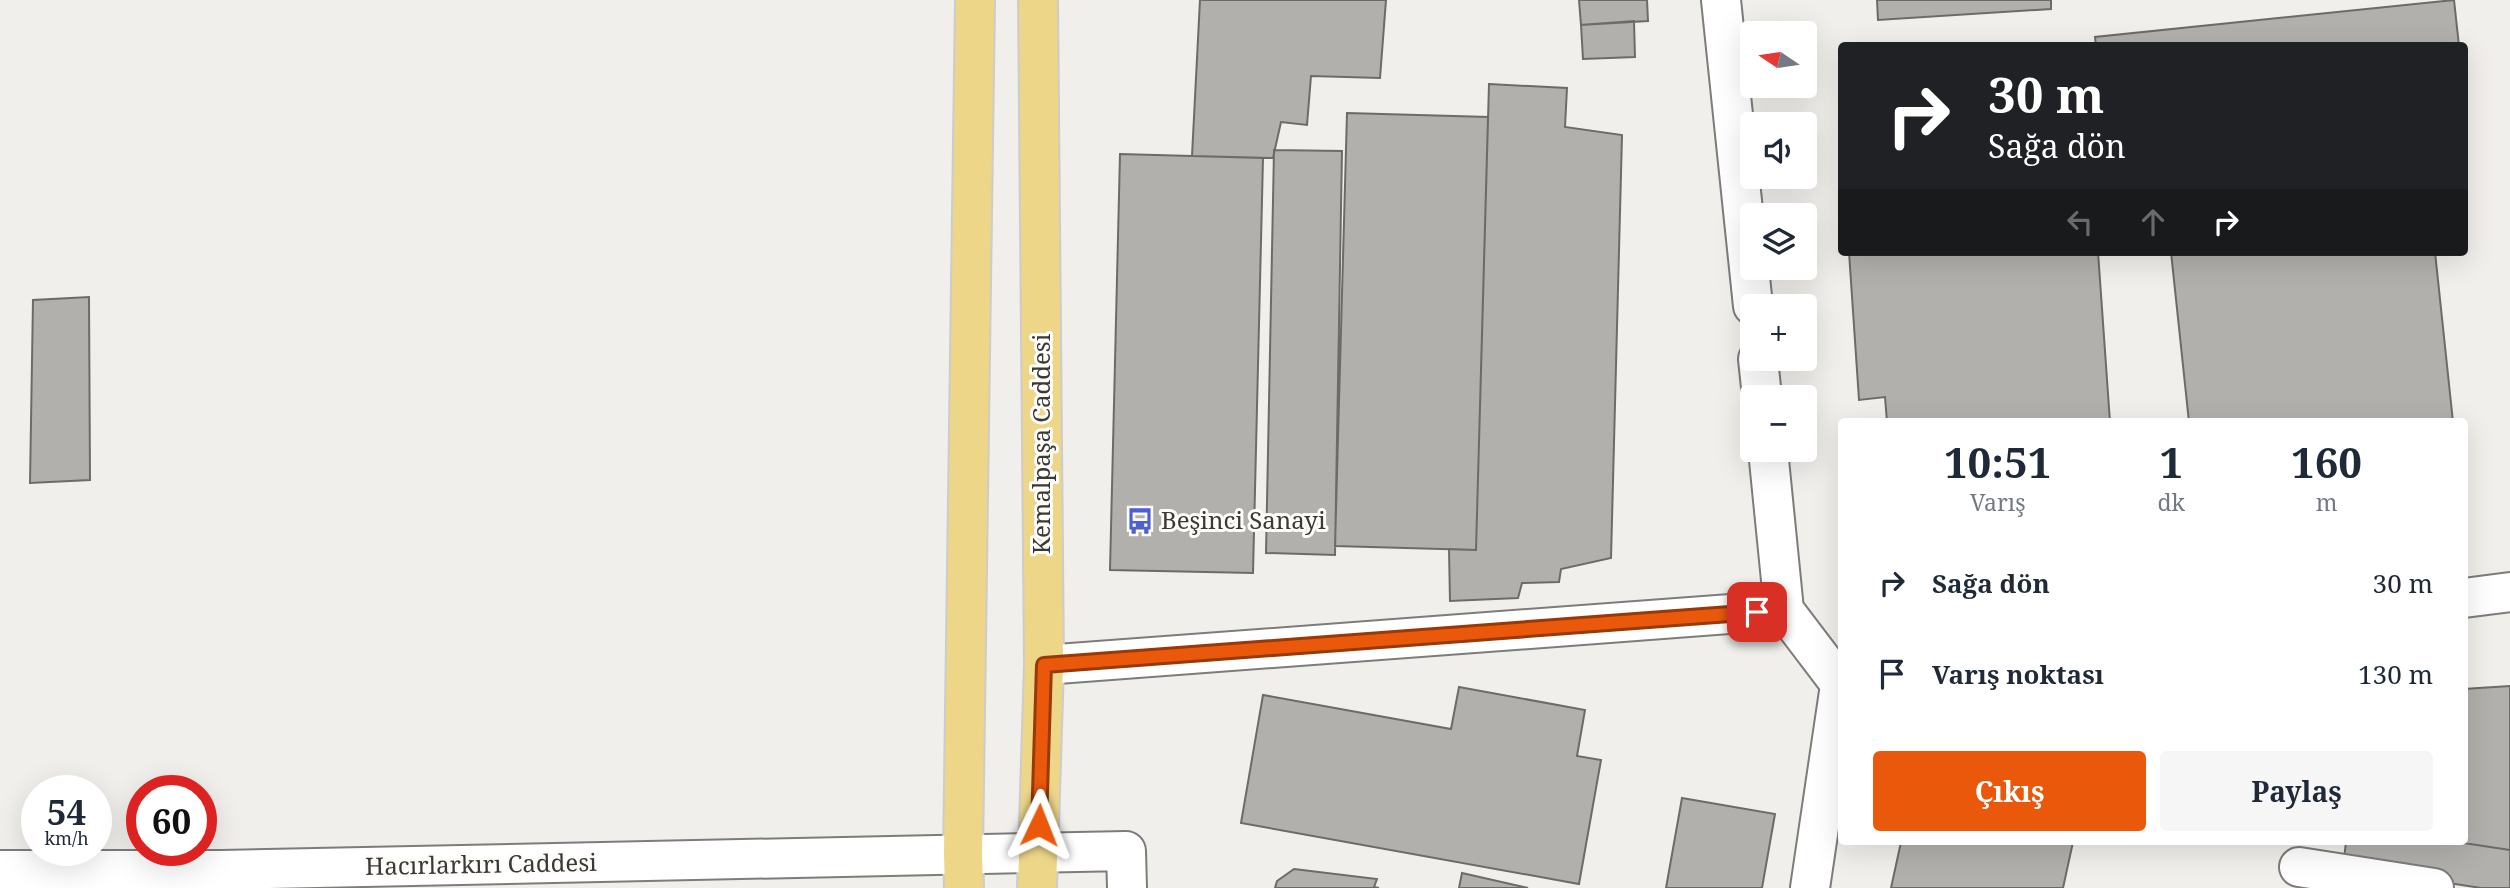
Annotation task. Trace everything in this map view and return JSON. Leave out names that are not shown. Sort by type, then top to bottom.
[{"type":"main road","points":[[964,871],[975,0]]},
{"type":"main road","name":"Kemalpaşa Caddesi","points":[[1037,870],[1044,665],[1038,0]]},
{"type":"street","points":[[1721,0],[1752,294]]},
{"type":"street","points":[[1769,462],[1784,610],[1838,682]]},
{"type":"street","points":[[2468,597],[2510,592]]},
{"type":"street","points":[[1044,665],[1784,610]]},
{"type":"street","points":[[1810,888],[1838,699]]},
{"type":"street","name":"Hacırlarkırı Caddesi","points":[[0,870],[1037,870],[1126,851],[1126,888]]},
{"type":"street","points":[[2299,865],[2434,888]]},
{"type":"building","points":[[1200,0],[1386,0],[1380,78],[1311,76],[1307,125],[1281,122],[1273,158],[1192,156]]},
{"type":"building","points":[[1579,0],[1647,0],[1648,21],[1581,25]]},
{"type":"building","points":[[1877,0],[2051,0],[2051,9],[1878,20]]},
{"type":"building","points":[[2454,0],[2459,42],[2096,42],[2095,37]]},
{"type":"building","points":[[1634,21],[1635,57],[1583,59],[1581,25]]},
{"type":"building","points":[[1489,84],[1567,88],[1565,127],[1622,135],[1611,558],[1561,569],[1559,582],[1522,583],[1518,598],[1450,601],[1449,549],[1476,550]]},
{"type":"building","points":[[1347,113],[1488,117],[1476,550],[1335,546]]},
{"type":"building","points":[[1274,150],[1342,151],[1335,555],[1266,553]]},
{"type":"building","points":[[1120,154],[1263,158],[1253,573],[1110,570]]},
{"type":"building","points":[[1849,256],[2098,256],[2110,418],[1887,418],[1885,397],[1859,400]]},
{"type":"building","points":[[2171,256],[2435,256],[2453,418],[2189,418]]},
{"type":"building","points":[[89,297],[90,480],[30,483],[33,300]]},
{"type":"building","points":[[2510,686],[2510,850],[2468,844],[2468,689]]},
{"type":"building","points":[[1459,687],[1585,710],[1577,756],[1601,760],[1579,884],[1241,823],[1263,695],[1451,729]]},
{"type":"building","points":[[1682,798],[1775,814],[1762,888],[1666,888]]},
{"type":"building","points":[[2468,844],[2510,850],[2510,888],[2481,888],[2343,867],[2346,845]]},
{"type":"building","points":[[1900,845],[2072,845],[2063,888],[1891,888]]},
{"type":"building","points":[[1294,869],[1377,879],[1374,887],[1379,888],[1275,888],[1277,881]]},
{"type":"building","points":[[1462,873],[1528,888],[1459,888]]},
{"type":"place","name":"Beşinci Sanayi","points":[[1140,521]]},
{"type":"route","points":[[1039,825],[1044,665],[1757,612]]}]
